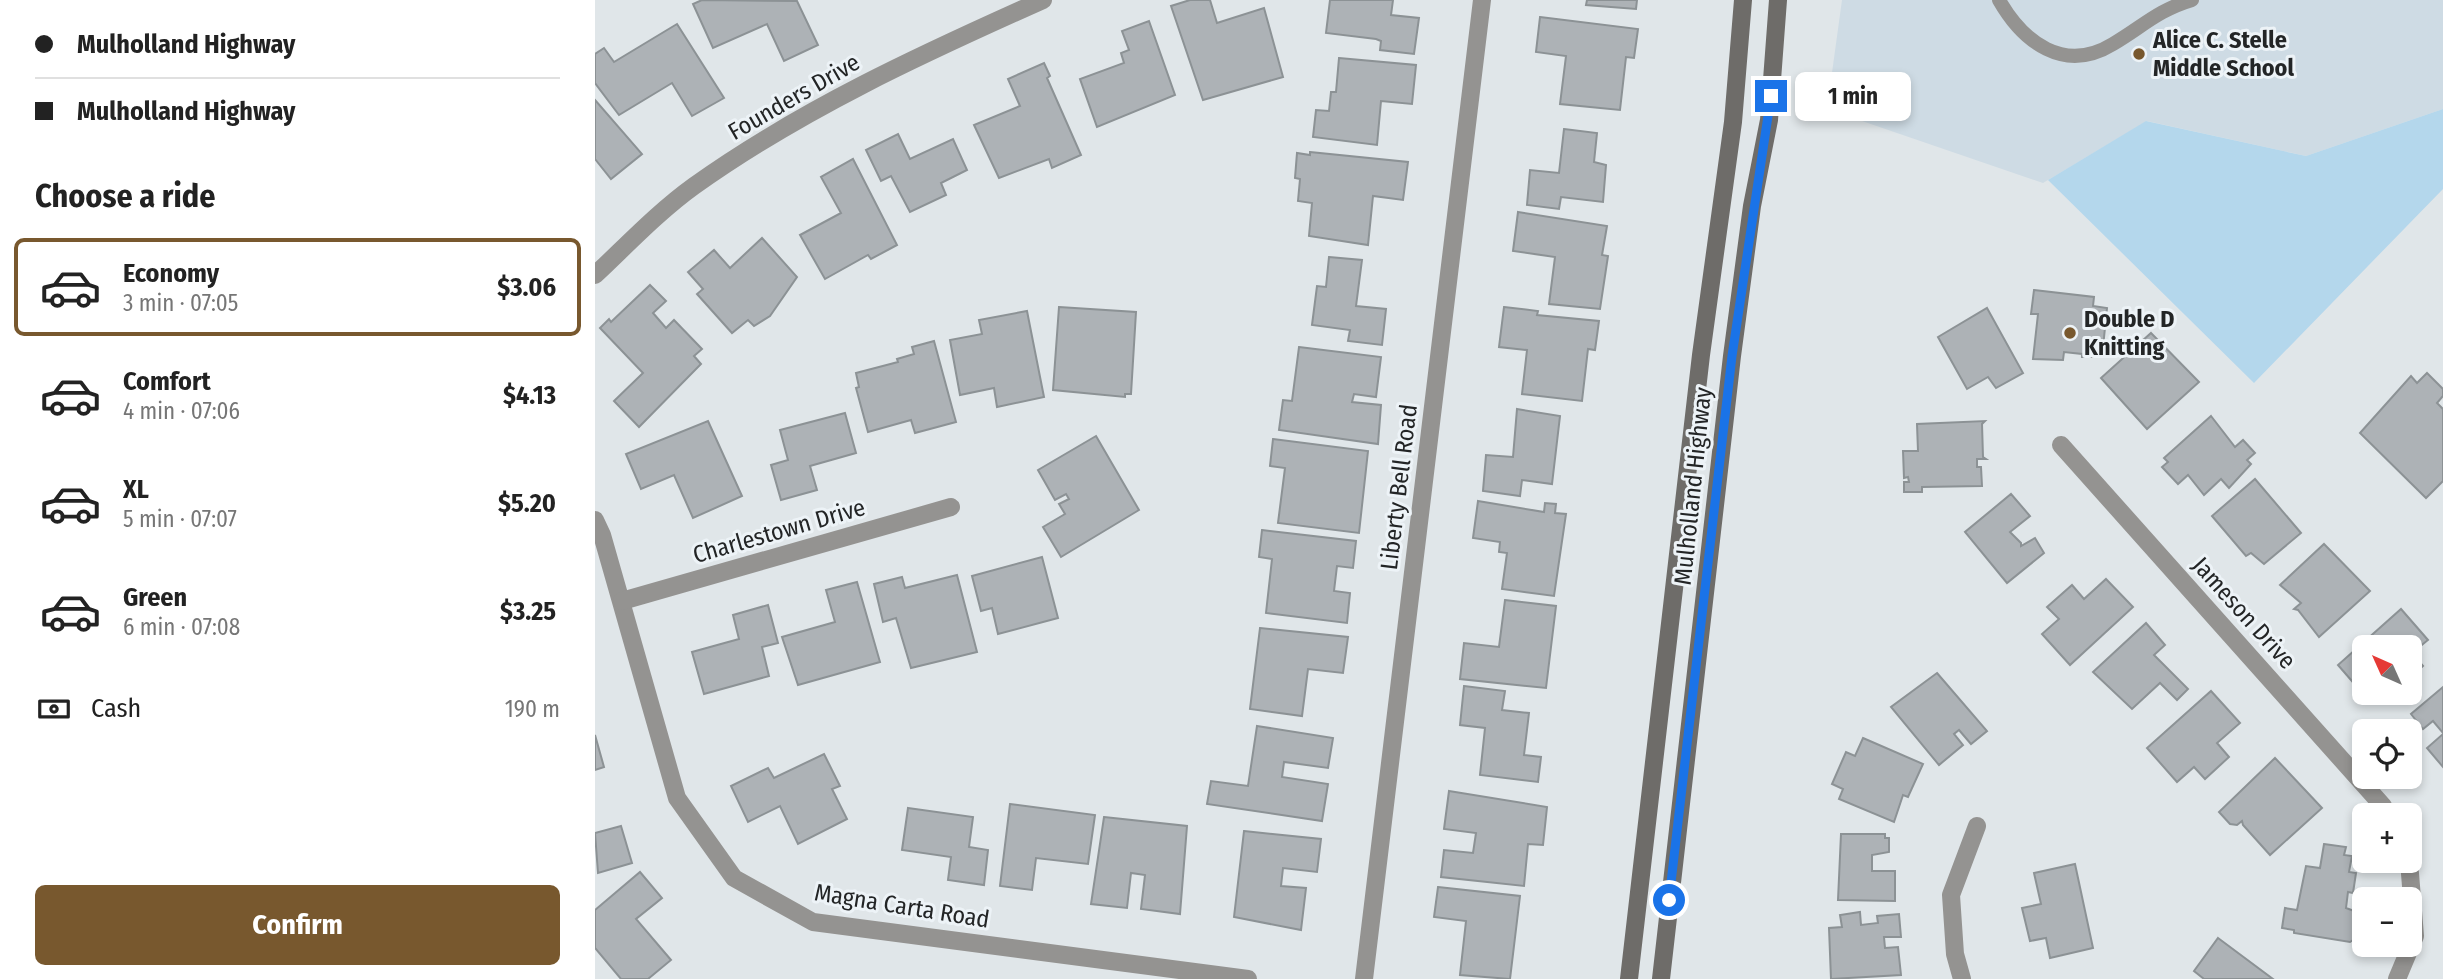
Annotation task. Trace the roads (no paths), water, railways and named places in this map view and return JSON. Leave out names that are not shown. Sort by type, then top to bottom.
[{"type":"main road","name":"Mulholland Highway","points":[[1629,979],[1700,355],[1733,122],[1743,0]]},
{"type":"main road","name":"Mulholland Highway","points":[[1661,979],[1732,356],[1752,206],[1769,120],[1778,0]]},
{"type":"street","name":"Founders Drive","points":[[595,275],[693,187],[789,124],[908,60],[1043,0]]},
{"type":"street","name":"Liberty Bell Road","points":[[1364,979],[1482,0]]},
{"type":"street","name":"Jameson Drive","points":[[2061,445],[2379,803]]},
{"type":"street","name":"Charlestown Drive","points":[[622,601],[951,507]]},
{"type":"street","name":"Magna Carta Road","points":[[595,520],[622,601],[677,798],[734,878],[813,922],[1248,979]]},
{"type":"street","points":[[1962,979],[1955,954],[1951,895],[1977,826]]},
{"type":"street","points":[[2397,979],[2415,936],[2410,873]]},
{"type":"lane","points":[[1999,0],[2011,21],[2032,43],[2061,55],[2092,54],[2112,45],[2159,12],[2192,0]]},
{"type":"place","name":"Alice C. Stelle Middle School","points":[[2139,54]]},
{"type":"place","name":"Double D Knitting","points":[[2070,333]]}]
